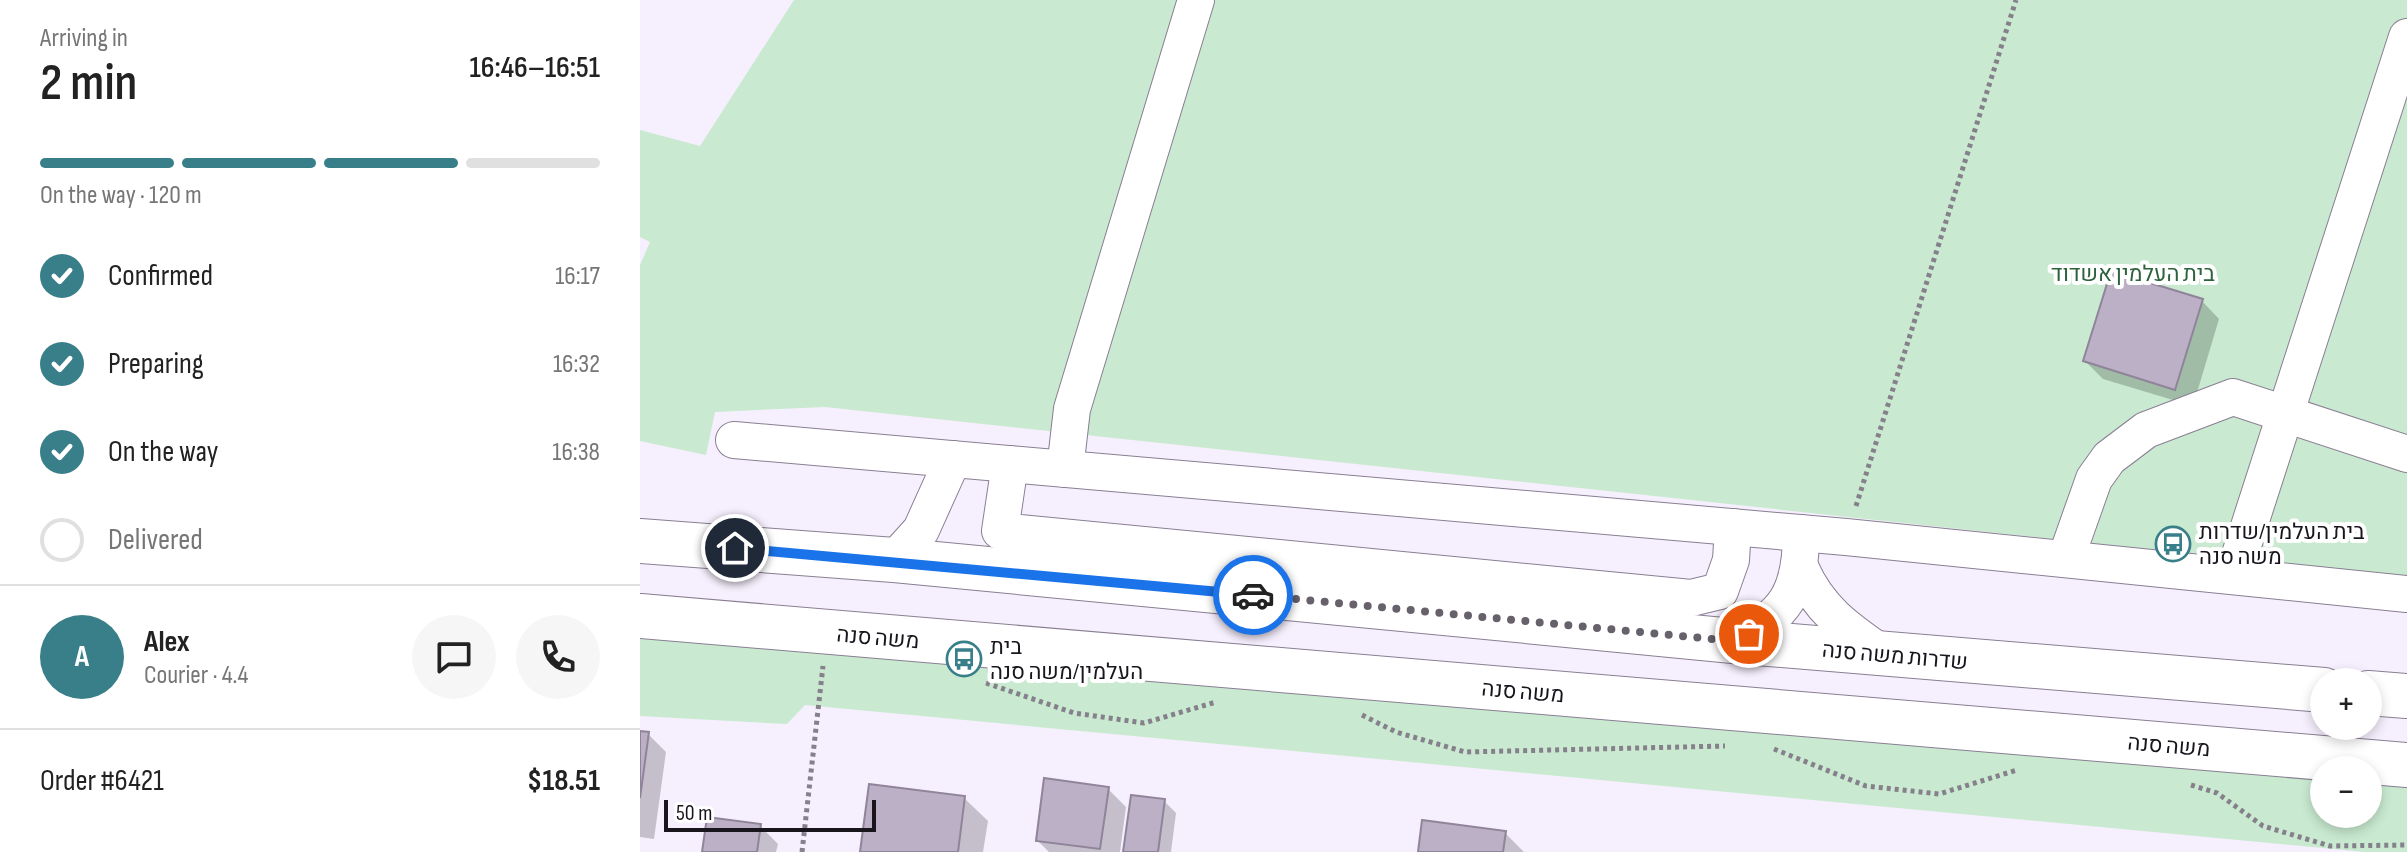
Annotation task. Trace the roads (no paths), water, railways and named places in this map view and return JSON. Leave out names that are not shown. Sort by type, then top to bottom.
[{"type":"main road","points":[[640,541],[894,560]]},
{"type":"main road","name":"שדרות משה סנה","points":[[894,560],[1733,641],[2310,689]]},
{"type":"main road","name":"משה סנה","points":[[640,616],[824,658],[2407,765]]},
{"type":"main road","points":[[2382,694],[2407,696]]},
{"type":"lane","points":[[1065,469],[1072,409],[1196,0]]},
{"type":"lane","points":[[2234,573],[2406,43]]},
{"type":"lane","points":[[2066,558],[2094,479],[2126,442],[2199,408],[2233,397],[2407,454]]},
{"type":"lane","points":[[734,440],[1846,537],[2234,573],[2407,594]]},
{"type":"lane","points":[[894,560],[921,530],[953,459]]},
{"type":"lane","points":[[1010,464],[1000,531],[1691,598],[1720,591],[1731,560],[1733,527]]},
{"type":"lane","points":[[1733,641],[1765,627],[1789,598],[1801,569],[1801,533]]},
{"type":"lane","points":[[1801,569],[1812,594],[1825,611],[1883,654]]},
{"type":"place","name":"בית העלמין/שדרות משה סנה","points":[[2173,544]]},
{"type":"place","name":"בית העלמין/משה סנה","points":[[964,659]]},
{"type":"park label","name":"בית העלמין אשדוד","points":[[2133,273]]}]
